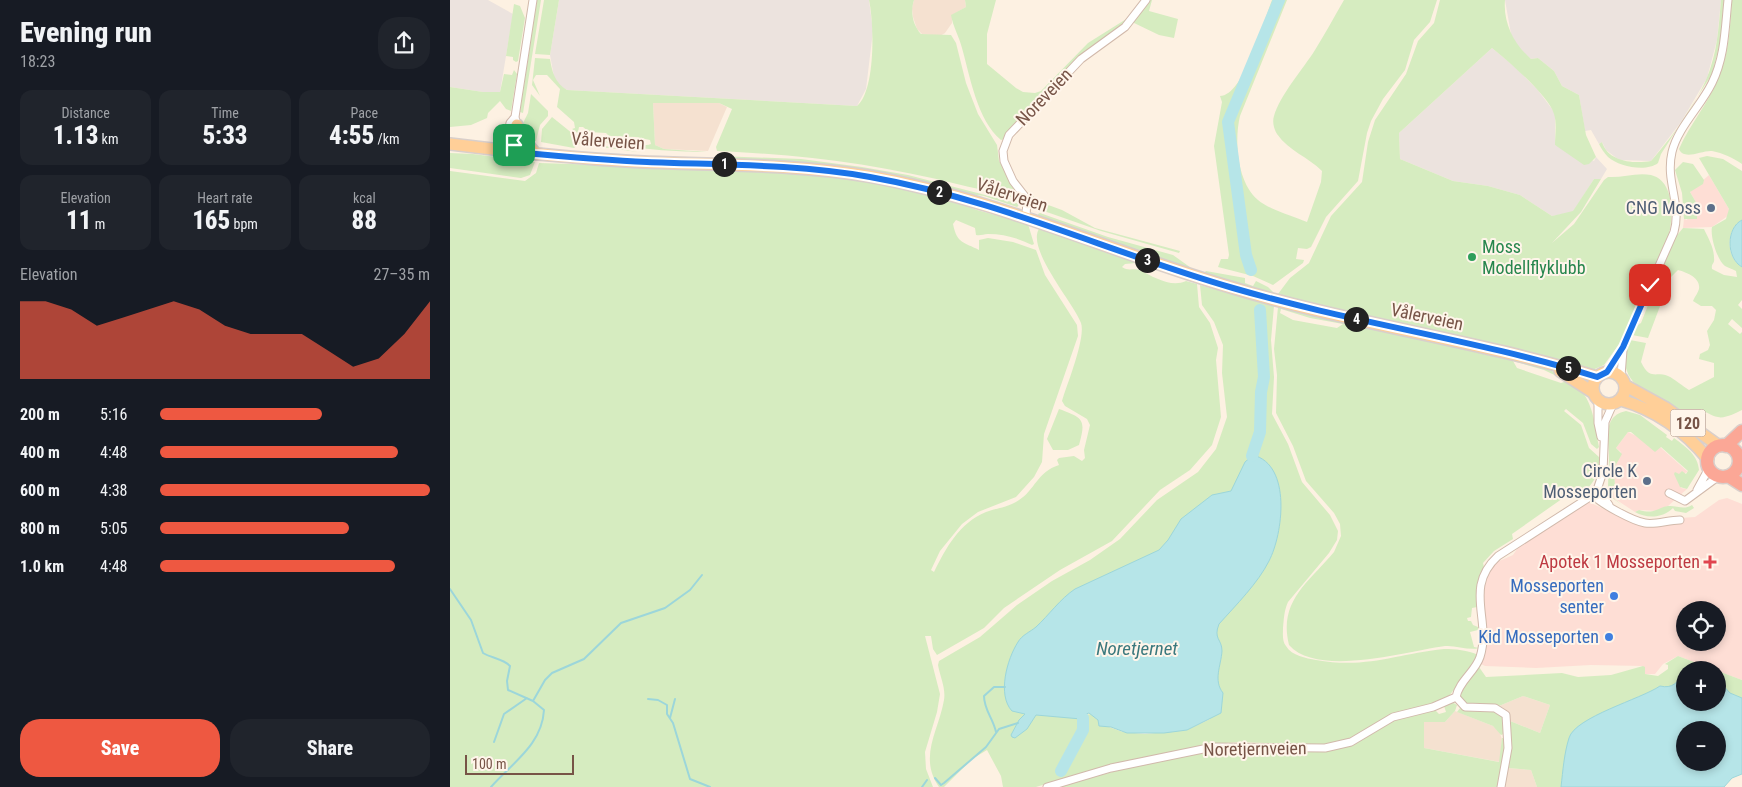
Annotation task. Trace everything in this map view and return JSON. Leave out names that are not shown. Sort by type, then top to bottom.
[{"type":"highway","points":[[1742,431],[1722,446],[1711,451],[1708,463],[1724,476],[1742,485]]},
{"type":"highway","points":[[1722,446],[1734,450],[1740,459],[1735,471],[1724,476]]},
{"type":"main road","points":[[516,121],[522,138],[536,154]]},
{"type":"main road","name":"Vålerveien","points":[[450,144],[536,154],[620,160],[779,166],[834,171],[910,185],[1026,217],[1183,272],[1283,302],[1602,375]]},
{"type":"main road","name":"Vålerveien","points":[[1548,364],[1580,382],[1596,397]]},
{"type":"main road","points":[[1596,397],[1593,385],[1602,375]]},
{"type":"main road","name":"120","points":[[1602,375],[1623,381],[1722,446]]},
{"type":"main road","points":[[1617,402],[1625,394],[1623,381]]},
{"type":"main road","name":"120","points":[[1596,397],[1605,404],[1617,402],[1649,410],[1692,441],[1708,463]]},
{"type":"street","points":[[509,151],[516,121],[533,0]]},
{"type":"street","name":"Noreveien","points":[[1026,217],[1027,199],[1013,181],[1003,155],[1010,135],[1081,59],[1125,26],[1146,0]]},
{"type":"street","points":[[1602,375],[1623,347],[1674,232],[1677,214],[1669,179],[1671,155],[1677,139],[1708,90],[1719,64],[1728,0]]},
{"type":"street","points":[[1623,347],[1623,381]]},
{"type":"street","points":[[1596,397],[1598,423],[1603,443]]},
{"type":"street","points":[[1501,787],[1508,748],[1506,715],[1494,708],[1465,707],[1456,697],[1458,690],[1480,657],[1482,638],[1479,589],[1490,564],[1500,554],[1593,496],[1598,489],[1603,472],[1603,443],[1606,422],[1617,402]]},
{"type":"street","points":[[1696,493],[1708,463]]},
{"type":"street","points":[[1669,493],[1685,501],[1724,476]]},
{"type":"street","points":[[1598,489],[1610,505]]},
{"type":"street","points":[[1593,496],[1602,504],[1610,505],[1645,523],[1680,520]]},
{"type":"street","name":"Noretjernveien","points":[[1048,787],[1111,768],[1212,747],[1325,748],[1338,746],[1363,736],[1393,716],[1433,707],[1456,697]]},
{"type":"shaded area","points":[[450,0],[488,0],[513,14],[500,92],[483,92],[450,87]]},
{"type":"shaded area","points":[[559,0],[869,0],[873,31],[866,89],[857,106],[567,90],[560,86],[554,77],[550,55]]},
{"type":"shaded area","points":[[914,0],[965,0],[966,7],[952,15],[952,23],[945,33],[940,36],[922,34],[917,29],[913,17],[912,8]]},
{"type":"shaded area","points":[[1505,0],[1721,0],[1717,40],[1707,78],[1681,122],[1651,161],[1619,160],[1606,150],[1602,142],[1599,144],[1591,130],[1585,131],[1579,95],[1562,86],[1554,71],[1538,58],[1531,59],[1519,49],[1511,34]]},
{"type":"shaded area","points":[[1492,48],[1514,66],[1537,89],[1555,113],[1555,145],[1594,161],[1596,157],[1607,169],[1601,179],[1594,179],[1573,212],[1552,216],[1520,195],[1488,186],[1453,181],[1400,159],[1399,133]]},
{"type":"shaded area","points":[[653,103],[719,103],[727,107],[708,151],[664,149],[655,145]]},
{"type":"shaded area","points":[[1709,175],[1729,209],[1729,215],[1712,227],[1683,228],[1684,219],[1687,220],[1693,206],[1697,204],[1690,192]]},
{"type":"shaded area","points":[[1628,432],[1660,447],[1688,472],[1678,475],[1681,488],[1687,489],[1668,506],[1658,511],[1639,510],[1635,512],[1612,497],[1615,488],[1614,468],[1621,452],[1616,448]]},
{"type":"shaded area","name":"Mosseporten senter","points":[[1727,498],[1742,504],[1742,680],[1726,674],[1726,661],[1691,661],[1678,656],[1663,664],[1655,674],[1645,674],[1643,666],[1591,665],[1536,668],[1485,666],[1481,664],[1486,646],[1483,586],[1488,573],[1497,562],[1513,555],[1519,546],[1589,502],[1640,526],[1655,527],[1670,524],[1680,518],[1695,517],[1719,500]]},
{"type":"shaded area","points":[[1523,696],[1550,705],[1540,733],[1510,721],[1503,708],[1499,706]]},
{"type":"shaded area","points":[[1455,711],[1493,726],[1499,731],[1502,739],[1500,762],[1424,748],[1423,722],[1445,722]]},
{"type":"shaded area","points":[[1508,768],[1531,770],[1537,787],[1504,787]]},
{"type":"green space","points":[[537,0],[541,0],[523,113],[520,112]]},
{"type":"green space","points":[[544,0],[559,0],[550,55],[535,54]]},
{"type":"green space","points":[[869,0],[914,0],[913,18],[921,34],[951,35],[956,43],[966,83],[978,114],[997,145],[999,161],[1020,200],[998,193],[870,166],[811,158],[717,151],[716,147],[732,109],[719,103],[653,103],[655,145],[664,149],[707,152],[636,148],[598,141],[583,135],[572,129],[575,128],[574,122],[557,107],[560,89],[547,75],[536,75],[533,80],[540,96],[532,85],[535,58],[550,59],[555,77],[567,90],[857,106],[868,86],[872,55]],"holes":[[[579,127],[583,127],[589,132],[606,133],[609,136],[636,137],[650,140],[651,144],[645,145],[632,140],[590,137],[578,132]]]},
{"type":"green space","points":[[965,0],[996,0],[987,34],[987,64],[1023,92],[1035,93],[1041,91],[1088,43],[1131,16],[1112,34],[1092,47],[1005,139],[1001,140],[986,121],[980,109],[952,19],[951,15],[966,7]]},
{"type":"green space","points":[[1149,0],[1152,0],[1149,11],[1178,19],[1174,38],[1159,35],[1132,22]]},
{"type":"green space","points":[[1272,0],[1287,0],[1240,116],[1237,137],[1239,161],[1245,183],[1258,200],[1274,209],[1307,222],[1321,182],[1322,171],[1287,145],[1277,134],[1273,118],[1281,100],[1315,50],[1344,0],[1437,0],[1430,22],[1414,40],[1405,70],[1383,99],[1371,121],[1358,181],[1326,217],[1311,247],[1307,249],[1298,248],[1296,259],[1304,260],[1303,263],[1273,285],[1253,276],[1218,267],[1221,259],[1228,259],[1229,255],[1214,146],[1222,102],[1220,96],[1229,93],[1245,71]]},
{"type":"green space","points":[[1440,0],[1505,0],[1508,25],[1519,47],[1531,59],[1538,58],[1554,71],[1562,86],[1579,95],[1586,135],[1596,157],[1589,164],[1584,165],[1555,145],[1555,121],[1551,106],[1527,79],[1492,48],[1399,133],[1400,159],[1453,181],[1488,186],[1520,195],[1552,216],[1573,211],[1594,179],[1601,179],[1581,212],[1552,243],[1574,224],[1608,177],[1640,174],[1651,175],[1664,184],[1668,192],[1671,209],[1669,234],[1620,343],[1604,365],[1590,371],[1514,349],[1332,309],[1278,294],[1290,278],[1309,263],[1331,216],[1362,182],[1368,142],[1375,120],[1406,74],[1418,41],[1434,23]]},
{"type":"green space","points":[[1721,0],[1724,0],[1720,43],[1712,74],[1697,98],[1707,78],[1713,58],[1718,33]]},
{"type":"green space","points":[[1732,0],[1742,0],[1742,164],[1728,156],[1712,151],[1689,155],[1681,152],[1679,149],[1714,88],[1722,70],[1728,40]]},
{"type":"green space","points":[[514,4],[520,6],[525,18],[518,61],[516,62],[513,60],[513,57],[506,56]]},
{"type":"green space","points":[[514,70],[517,74],[511,111],[506,109],[500,101],[488,113],[487,118],[471,125],[450,127],[450,87],[483,92],[500,92],[504,74],[512,75]]},
{"type":"green space","points":[[531,94],[548,111],[548,116],[540,125],[536,141],[533,141],[526,135],[522,125],[528,113]]},
{"type":"green space","points":[[552,117],[583,142],[638,152],[579,144],[574,148],[541,142],[542,129]]},
{"type":"green space","points":[[1680,124],[1661,154],[1658,163],[1653,166],[1640,168],[1626,166],[1608,157],[1599,144],[1602,142],[1610,154],[1622,160],[1630,162],[1651,161]]},
{"type":"green space","points":[[450,153],[535,162],[530,175],[521,178],[450,168]]},
{"type":"green space","points":[[717,156],[801,159],[862,167],[908,175],[1020,204],[1017,207],[984,196],[721,160]]},
{"type":"green space","points":[[1707,156],[1723,159],[1742,171],[1742,220],[1733,229],[1730,236],[1730,250],[1736,263],[1742,267],[1742,300],[1738,305],[1742,309],[1742,328],[1732,319],[1728,324],[1740,334],[1742,332],[1742,410],[1723,417],[1698,411],[1697,416],[1692,419],[1645,392],[1637,385],[1630,378],[1625,359],[1630,340],[1646,343],[1641,362],[1647,372],[1668,376],[1689,390],[1714,377],[1714,363],[1699,359],[1700,354],[1708,350],[1710,345],[1707,331],[1714,320],[1716,310],[1712,306],[1701,306],[1693,301],[1699,290],[1699,285],[1695,278],[1688,274],[1678,270],[1671,277],[1648,338],[1632,335],[1636,326],[1641,323],[1674,239],[1683,228],[1704,229],[1713,250],[1714,260],[1712,269],[1724,275],[1737,277],[1736,271],[1722,263],[1713,242],[1712,227],[1726,219],[1729,209],[1699,158]]},
{"type":"green space","points":[[1683,162],[1693,164],[1704,180],[1703,184],[1690,192],[1697,204],[1693,207],[1697,214],[1697,219],[1684,219],[1682,193],[1675,170]]},
{"type":"green space","points":[[539,163],[792,171],[884,184],[949,199],[977,210],[1028,224],[1034,244],[1032,245],[1016,238],[1005,236],[976,235],[975,228],[956,220],[953,224],[962,242],[979,250],[979,240],[988,238],[1013,242],[1036,250],[1045,275],[1077,325],[1078,336],[1044,434],[1042,462],[1034,477],[1016,497],[978,512],[962,524],[940,551],[931,570],[934,572],[954,537],[968,523],[986,512],[1007,506],[1019,500],[1046,472],[1059,465],[1057,460],[1059,458],[1074,456],[1082,461],[1085,458],[1084,450],[1090,425],[1087,419],[1065,406],[1062,401],[1079,350],[1082,330],[1081,323],[1039,250],[1037,238],[1039,229],[1042,227],[1136,263],[1125,264],[1122,267],[1127,269],[1138,270],[1157,279],[1169,282],[1180,283],[1186,281],[1197,284],[1199,307],[1210,323],[1218,348],[1216,360],[1221,417],[1212,445],[1190,470],[1160,490],[1112,541],[1060,570],[1004,608],[984,628],[937,655],[933,649],[931,636],[925,636],[940,694],[937,712],[925,752],[926,769],[933,787],[450,787],[450,171],[525,181],[536,173]]},
{"type":"green space","points":[[1033,196],[1040,202],[1062,210],[1095,228],[1180,251],[1179,253],[1101,231],[1041,210],[1034,204]]},
{"type":"green space","points":[[1040,213],[1108,237],[1173,255],[1194,270],[1039,217],[1038,214]]},
{"type":"green space","points":[[1206,271],[1245,278],[1245,283],[1253,286],[1256,281],[1268,287],[1274,293],[1204,273]]},
{"type":"green space","points":[[1200,285],[1274,306],[1271,340],[1274,377],[1272,414],[1288,444],[1302,482],[1330,515],[1338,531],[1337,540],[1329,553],[1288,602],[1283,628],[1283,640],[1286,646],[1295,654],[1304,657],[1351,663],[1381,660],[1427,651],[1457,650],[1478,655],[1472,666],[1449,696],[1435,703],[1394,713],[1347,740],[1318,745],[1241,742],[1210,744],[1111,764],[1036,787],[1003,787],[1001,776],[987,750],[972,759],[944,787],[939,787],[930,765],[930,754],[944,700],[944,687],[938,665],[939,661],[980,637],[1017,605],[1052,581],[1090,560],[1120,539],[1157,500],[1198,472],[1216,449],[1227,417],[1222,373],[1223,345],[1214,322],[1202,305]],"holes":[[[1025,683],[1210,719],[1187,730],[1145,734],[1123,732],[1098,723],[1099,721],[1091,714],[1083,715]]]},
{"type":"green space","points":[[1278,307],[1540,367],[1568,379],[1585,395],[1594,417],[1599,447],[1597,449],[1591,444],[1583,423],[1566,409],[1564,411],[1581,425],[1589,448],[1599,457],[1596,476],[1588,488],[1578,496],[1572,499],[1566,496],[1512,534],[1513,539],[1494,551],[1483,563],[1484,567],[1478,584],[1477,607],[1472,608],[1471,617],[1467,618],[1468,621],[1471,621],[1473,625],[1478,627],[1478,630],[1470,632],[1474,647],[1479,648],[1445,646],[1387,657],[1341,661],[1320,660],[1302,655],[1289,645],[1288,616],[1292,604],[1306,583],[1334,552],[1341,536],[1340,524],[1334,513],[1306,481],[1293,446],[1276,413],[1277,375],[1274,349]],"holes":[[[1281,309],[1310,318],[1343,324],[1337,328],[1293,320],[1280,313]],[[1513,361],[1544,370],[1567,381],[1561,383],[1517,368]]]},
{"type":"green space","points":[[1059,409],[1074,415],[1081,421],[1082,425],[1079,445],[1068,450],[1053,450],[1047,439]]},
{"type":"green space","points":[[1626,411],[1640,415],[1667,435],[1666,437],[1672,441],[1674,438],[1678,441],[1694,456],[1699,470],[1687,489],[1680,487],[1674,474],[1675,472],[1679,474],[1682,471],[1686,474],[1688,471],[1661,447],[1655,452],[1631,432],[1628,432],[1616,448],[1622,454],[1614,468],[1615,486],[1612,497],[1622,505],[1611,497],[1608,489],[1608,429],[1613,418]]},
{"type":"green space","points":[[1692,505],[1694,508],[1686,513],[1675,511],[1673,508],[1660,516],[1645,516],[1635,512],[1639,510],[1654,511],[1666,506],[1684,508]]},
{"type":"green space","points":[[1678,656],[1691,661],[1676,661],[1676,696],[1665,687],[1660,686],[1570,787],[1537,787],[1531,770],[1508,768],[1511,748],[1510,721],[1540,733],[1550,705],[1523,696],[1499,706],[1467,706],[1460,697],[1461,690],[1479,667],[1486,677],[1562,673],[1578,677],[1611,675],[1643,666],[1645,667],[1645,674],[1658,676],[1668,669],[1668,665],[1665,664]]},
{"type":"green space","points":[[1726,674],[1742,680],[1742,713],[1722,711],[1726,711]]},
{"type":"green space","points":[[1452,702],[1457,705],[1455,711],[1445,722],[1424,722],[1424,748],[1499,762],[1502,738],[1506,738],[1499,787],[1059,787],[1126,768],[1216,750],[1328,751],[1350,746],[1394,720],[1435,710],[1439,714],[1446,712],[1444,706]]},
{"type":"green space","points":[[1460,708],[1498,713],[1504,717],[1506,733],[1501,735],[1493,726],[1457,712]]},
{"type":"water","points":[[1742,220],[1742,267],[1733,257],[1730,243],[1733,229]]},
{"type":"water","name":"Noretjernet","points":[[1253,455],[1265,461],[1274,472],[1279,486],[1280,518],[1278,534],[1269,561],[1246,594],[1219,624],[1217,629],[1217,636],[1222,651],[1218,673],[1218,683],[1223,693],[1221,713],[1187,730],[1164,733],[1127,733],[1111,727],[1099,726],[1098,720],[1089,713],[1083,715],[1081,719],[1036,715],[1027,729],[1015,738],[1012,737],[1011,735],[1019,720],[1025,714],[1012,711],[1008,704],[1004,687],[1005,677],[1014,649],[1024,635],[1036,627],[1064,597],[1075,589],[1159,550],[1168,540],[1181,519],[1212,495],[1231,491],[1245,462]]},
{"type":"water","points":[[1676,683],[1676,711],[1726,711],[1726,689],[1730,693],[1742,698],[1742,774],[1732,778],[1724,787],[1561,787],[1566,750],[1569,738],[1574,730],[1595,716],[1660,686],[1671,686]]},
{"type":"waterway","points":[[1251,270],[1246,255],[1228,122],[1279,0]]},
{"type":"waterway","points":[[1252,456],[1260,432],[1261,392],[1264,377],[1260,310]]},
{"type":"waterway","points":[[533,701],[545,680],[552,673],[584,659],[621,623],[665,608],[690,590],[702,575]]},
{"type":"waterway","points":[[450,589],[471,620],[483,653],[510,666],[507,681],[508,690],[533,701],[544,710],[542,722],[532,743],[525,753],[491,787]]},
{"type":"waterway","points":[[996,732],[985,706],[984,696],[994,687],[1005,687]]},
{"type":"waterway","points":[[494,742],[504,714],[527,698]]},
{"type":"waterway","points":[[648,699],[658,700],[667,705],[667,714],[673,723],[690,779],[710,787]]},
{"type":"waterway","points":[[670,718],[675,699]]},
{"type":"waterway","points":[[1061,771],[1083,730],[1083,718]]},
{"type":"waterway","points":[[935,778],[941,785],[986,747],[999,729],[1018,723]]},
{"type":"waterway","points":[[922,787],[927,780]]},
{"type":"place","name":"CNG Moss","points":[[1711,208]]},
{"type":"place","name":"Moss Modellflyklubb","points":[[1472,257]]},
{"type":"place","name":"Circle K Mosseporten","points":[[1647,481]]},
{"type":"place","name":"Apotek 1 Mosseporten","points":[[1710,562]]},
{"type":"place","name":"Mosseporten senter","points":[[1614,596]]},
{"type":"place","name":"Kid Mosseporten","points":[[1609,637]]},
{"type":"route","points":[[514,145],[513,152],[648,162],[806,168],[834,171],[910,185],[992,206],[1230,288],[1310,309],[1512,353],[1597,377],[1607,372],[1623,347],[1650,285]]}]
